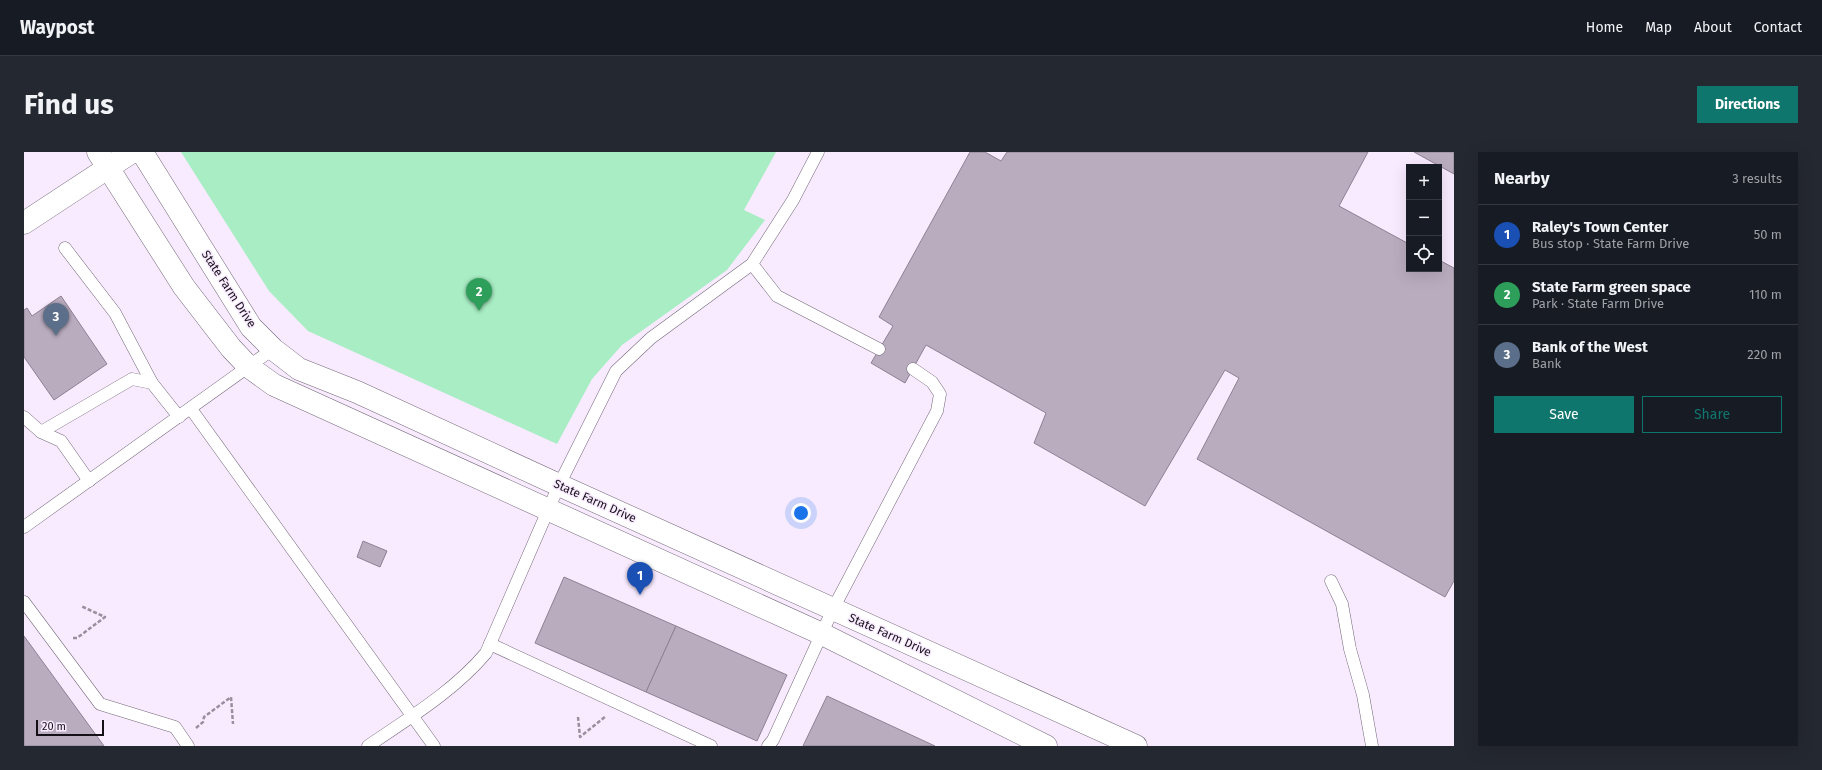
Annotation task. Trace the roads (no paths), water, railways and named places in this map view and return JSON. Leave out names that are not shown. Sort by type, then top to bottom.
[{"type":"street","points":[[24,223],[103,160],[132,152]]},
{"type":"street","name":"State Farm Drive","points":[[142,152],[252,327],[273,348],[300,369],[357,392],[1133,745]]},
{"type":"street","points":[[103,160],[184,287],[231,348],[249,367],[274,385],[822,634],[1046,746]]},
{"type":"lane","points":[[368,746],[473,670],[486,654],[559,485],[616,371],[651,338],[752,264],[793,200],[818,152]]},
{"type":"lane","points":[[66,248],[115,313],[152,383],[179,417]]},
{"type":"lane","points":[[752,264],[777,296],[879,350]]},
{"type":"lane","points":[[24,527],[249,367],[273,348]]},
{"type":"lane","points":[[768,746],[774,740],[833,609],[937,411],[940,394],[932,382],[912,369]]},
{"type":"lane","points":[[40,432],[132,379],[152,383]]},
{"type":"lane","points":[[191,408],[434,746]]},
{"type":"lane","points":[[24,417],[40,432],[61,441],[89,481]]},
{"type":"lane","points":[[1330,581],[1342,604],[1350,649],[1363,695],[1372,746]]},
{"type":"lane","points":[[24,602],[100,704],[175,727],[185,742]]},
{"type":"lane","points":[[490,644],[711,746]]},
{"type":"place","name":"State Farm green space","points":[[479,311]]},
{"type":"place","name":"Bank of the West","points":[[56,336]]},
{"type":"place","name":"Raley's Town Center","points":[[640,595]]}]
